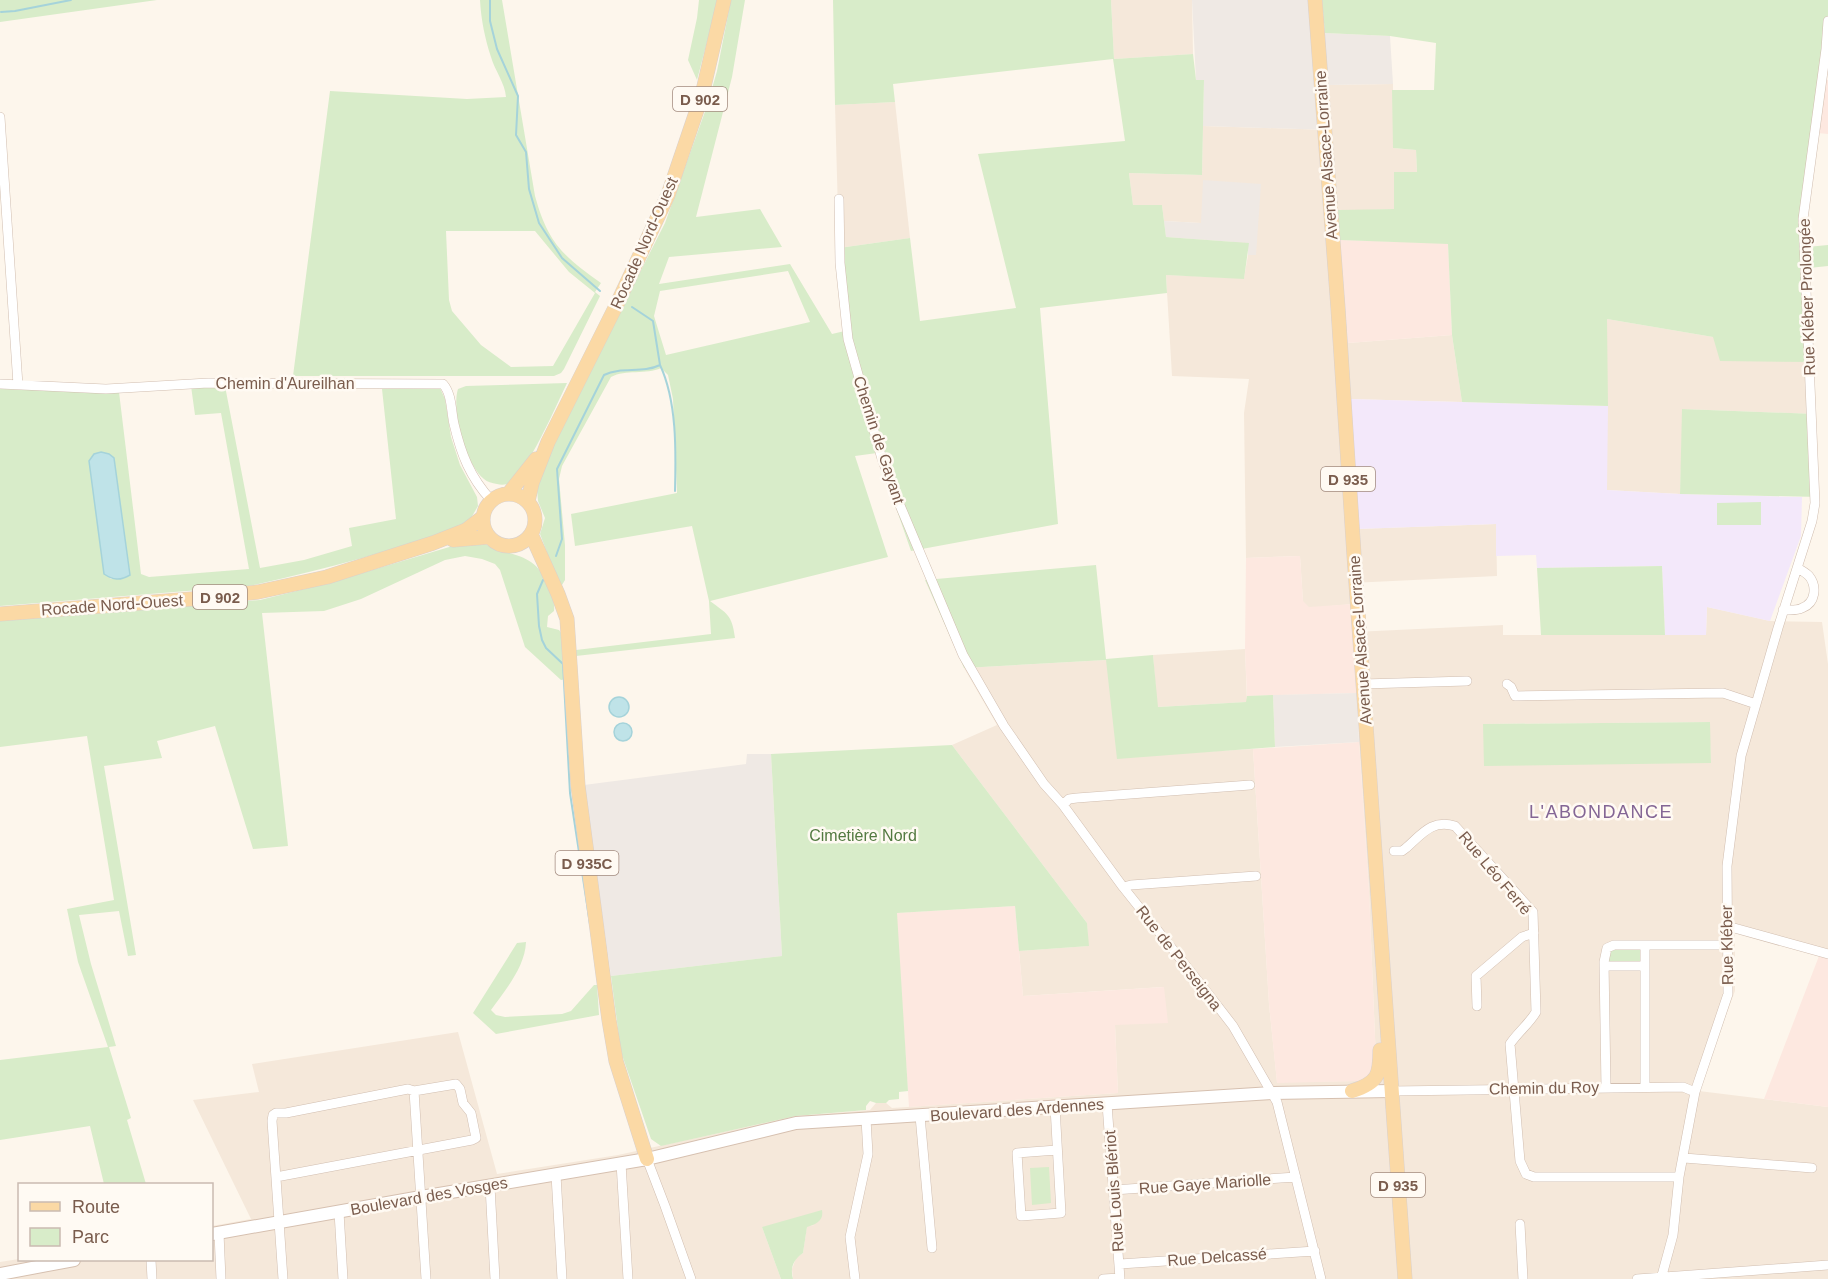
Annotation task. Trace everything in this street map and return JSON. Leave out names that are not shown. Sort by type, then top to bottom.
[{"type":"main road","name":"Rocade Nord-Ouest","points":[[528,501],[532,483],[548,442],[668,195],[702,95],[724,0]]},
{"type":"main road","name":"Avenue Alsace-Lorraine","points":[[1315,0],[1406,1279]]},
{"type":"main road","name":"Rocade Nord-Ouest","points":[[509,493],[548,442]]},
{"type":"main road","points":[[509,493],[528,501],[535,517],[534,526],[531,534],[522,542],[516,545],[501,545],[488,537],[484,529],[483,517],[486,506],[491,500],[509,493]]},
{"type":"main road","name":"Rocade Nord-Ouest","points":[[0,614],[258,592],[327,577],[433,543],[466,530],[483,517]]},
{"type":"main road","name":"D 935C","points":[[531,534],[567,619],[578,786],[589,881],[616,1061],[647,1159]]},
{"type":"main road","name":"Rocade Nord-Ouest","points":[[433,543],[488,537]]},
{"type":"main road","name":"D 935C","points":[[516,545],[545,566]]},
{"type":"main road","points":[[1352,1091],[1374,1080],[1380,1069],[1377,979],[1382,959]]},
{"type":"main road","name":"Boulevard des Ardennes","points":[[647,1159],[796,1123],[1272,1093],[1391,1091]]},
{"type":"main road","name":"Boulevard des Vosges","points":[[215,1233],[647,1159]]},
{"type":"main road","points":[[0,1274],[69,1261]]},
{"type":"street","name":"Rue Kléber Prolongée","points":[[1815,503],[1803,219],[1828,21]]},
{"type":"street","points":[[0,117],[18,385]]},
{"type":"street","name":"Chemin de Gayant","points":[[839,199],[840,263],[848,339],[882,459],[969,668]]},
{"type":"street","points":[[837,329],[848,339]]},
{"type":"street","name":"Chemin d'Aureilhan","points":[[0,384],[106,389],[208,383],[442,384],[450,397],[455,426],[467,466],[479,487],[491,500]]},
{"type":"street","name":"Rue Kléber","points":[[1662,1278],[1673,1235],[1679,1177],[1695,1092],[1728,994],[1727,866],[1741,756],[1783,610],[1812,521],[1815,503]]},
{"type":"street","points":[[1783,610],[1802,609],[1813,598],[1812,581],[1807,573],[1797,568]]},
{"type":"street","name":"Rue de Perseigna","points":[[969,668],[1004,726],[1044,784],[1063,805],[1123,887],[1233,1026],[1272,1093],[1277,1102],[1321,1279]]},
{"type":"street","points":[[1363,684],[1467,681]]},
{"type":"street","points":[[1507,684],[1515,696],[1526,697],[1723,693],[1756,704]]},
{"type":"street","points":[[1063,805],[1077,798],[1250,785]]},
{"type":"street","name":"Rue Léo Ferré","points":[[1394,851],[1402,851],[1430,826],[1449,824],[1455,826],[1533,912],[1536,1012],[1530,1023],[1510,1044],[1520,1161],[1526,1174],[1534,1177],[1679,1177]]},
{"type":"street","points":[[1123,887],[1256,876]]},
{"type":"street","points":[[1727,926],[1828,954]]},
{"type":"street","points":[[1477,1006],[1476,976],[1522,937],[1534,933]]},
{"type":"street","points":[[1606,1088],[1604,956],[1607,948],[1614,945],[1728,945]]},
{"type":"street","points":[[1645,945],[1646,1087]]},
{"type":"street","points":[[1604,966],[1645,966]]},
{"type":"street","points":[[276,1177],[472,1140],[476,1138],[471,1113],[463,1104],[458,1084],[414,1091],[408,1089],[273,1115],[276,1177],[283,1279]]},
{"type":"street","name":"Chemin du Roy","points":[[1391,1091],[1683,1087],[1695,1092]]},
{"type":"street","points":[[414,1091],[426,1279]]},
{"type":"street","name":"Rue Louis Blériot","points":[[1107,1104],[1120,1279]]},
{"type":"street","points":[[1055,1107],[1061,1213],[1021,1216],[1017,1153],[1057,1150]]},
{"type":"street","points":[[920,1116],[933,1248]]},
{"type":"street","points":[[855,1279],[850,1237],[868,1154],[866,1119]]},
{"type":"street","points":[[1684,1158],[1812,1168]]},
{"type":"street","points":[[647,1159],[691,1279]]},
{"type":"street","points":[[621,1163],[628,1279]]},
{"type":"street","points":[[556,1175],[562,1279]]},
{"type":"street","name":"Rue Gaye Mariolle","points":[[1114,1190],[1296,1177]]},
{"type":"street","points":[[490,1186],[495,1279]]},
{"type":"street","points":[[339,1212],[343,1279]]},
{"type":"street","points":[[1520,1224],[1523,1279]]},
{"type":"street","points":[[215,1233],[221,1279]]},
{"type":"street","name":"Rue Delcassé","points":[[1120,1264],[1315,1251]]},
{"type":"street","points":[[151,1261],[152,1279]]},
{"type":"street","points":[[1637,1279],[1828,1264]]},
{"type":"street","points":[[1103,1279],[1120,1279]]},
{"type":"shaded area","points":[[1111,0],[1192,0],[1193,54],[1114,59]]},
{"type":"shaded area","points":[[1192,0],[1322,0],[1325,33],[1390,36],[1393,84],[1327,85],[1330,130],[1203,126],[1204,81],[1196,80]]},
{"type":"shaded area","points":[[1823,80],[1828,80],[1828,134],[1818,133]]},
{"type":"shaded area","points":[[1393,84],[1393,148],[1416,150],[1417,173],[1394,209],[1338,211],[1348,343],[1452,335],[1462,402],[1349,399],[1357,529],[1496,524],[1497,576],[1351,583],[1353,604],[1309,608],[1303,602],[1300,556],[1246,558],[1244,413],[1249,379],[1172,376],[1166,275],[1244,278],[1248,255],[1255,255],[1201,223],[1164,221],[1162,205],[1133,205],[1129,173],[1202,175],[1203,126],[1330,130],[1327,85]]},
{"type":"shaded area","points":[[895,102],[910,238],[839,248],[835,105]]},
{"type":"shaded area","points":[[1203,180],[1261,184],[1256,255],[1248,255],[1248,243],[1166,237],[1164,221],[1201,223]]},
{"type":"shaded area","points":[[1340,240],[1448,243],[1452,335],[1348,343]]},
{"type":"shaded area","points":[[1607,319],[1713,337],[1812,362],[1815,414],[1683,409],[1680,494],[1607,490]]},
{"type":"shaded area","points":[[1349,399],[1608,406],[1607,490],[1802,497],[1801,536],[1770,621],[1707,607],[1706,635],[1665,635],[1662,566],[1537,568],[1536,555],[1496,556],[1496,524],[1357,529]]},
{"type":"shaded area","points":[[1300,556],[1303,601],[1309,607],[1353,604],[1357,693],[1247,696],[1246,558]]},
{"type":"shaded area","points":[[1707,607],[1770,621],[1822,622],[1828,664],[1828,958],[1735,932],[1735,991],[1699,1091],[1828,1107],[1828,1279],[793,1279],[792,1269],[796,1258],[803,1253],[807,1226],[815,1225],[762,1227],[781,1279],[0,1279],[0,1262],[18,1259],[18,1261],[213,1261],[213,1226],[251,1219],[193,1100],[259,1092],[252,1064],[458,1032],[497,1174],[618,1155],[796,1116],[870,1110],[876,1103],[886,1103],[892,1108],[1118,1093],[1115,1025],[1163,987],[1023,996],[1019,951],[1088,946],[1087,923],[952,745],[997,725],[964,668],[1106,660],[1181,753],[1253,749],[1269,1004],[1277,1082],[1359,1081],[1376,1061],[1354,632],[1503,625],[1503,635],[1706,635]],"holes":[[[1709,722],[1711,762],[1483,724]]]},
{"type":"shaded area","points":[[1245,649],[1247,702],[1157,707],[1153,655]]},
{"type":"shaded area","points":[[1357,693],[1359,742],[1275,747],[1273,695]]},
{"type":"shaded area","points":[[1359,742],[1369,891],[1376,1061],[1373,1072],[1359,1081],[1277,1083],[1269,1004],[1253,749]]},
{"type":"shaded area","points":[[747,754],[771,754],[782,956],[611,976],[584,785],[746,764]]},
{"type":"shaded area","points":[[1015,906],[1023,996],[1164,987],[1168,1023],[1115,1025],[1118,1093],[909,1107],[896,913]]},
{"type":"shaded area","points":[[1819,956],[1828,958],[1828,1107],[1764,1099]]},
{"type":"green space","points":[[0,0],[157,0],[0,22]]},
{"type":"green space","points":[[480,0],[502,0],[535,196],[545,226],[567,256],[601,283],[595,292],[600,296],[564,369],[554,376],[293,376],[330,91],[467,99],[506,97],[489,50]],"holes":[[[446,231],[535,231],[569,272],[595,293],[553,366],[511,367],[481,345],[452,311],[449,300]]]},
{"type":"green space","points":[[699,0],[718,0],[697,80],[688,60]]},
{"type":"green space","points":[[731,0],[745,0],[732,77],[696,217],[760,209],[782,247],[669,257],[659,284],[790,264],[832,334],[849,330],[839,248],[910,238],[920,321],[1016,308],[978,154],[1125,141],[1113,59],[893,84],[895,102],[835,105],[833,0],[1111,0],[1114,59],[1193,54],[1196,80],[1204,80],[1202,175],[1129,173],[1133,205],[1162,205],[1166,237],[1249,243],[1244,279],[1166,275],[1167,293],[1040,308],[1058,524],[911,551],[877,453],[855,456],[888,557],[710,601],[728,615],[735,638],[576,656],[576,650],[711,634],[709,601],[692,526],[575,546],[571,514],[677,493],[673,399],[668,375],[661,368],[623,373],[611,377],[562,466],[559,479],[565,545],[565,580],[562,585],[559,584],[540,534],[545,518],[538,501],[537,489],[559,432],[665,223],[707,106],[717,71]],"holes":[[[788,271],[810,322],[666,355],[654,316],[660,291]]]},
{"type":"green space","points":[[1322,0],[1828,0],[1828,47],[1805,221],[1807,247],[1828,245],[1828,266],[1809,268],[1812,362],[1720,361],[1713,337],[1607,319],[1608,406],[1462,402],[1452,335],[1448,244],[1340,240],[1338,210],[1394,209],[1394,172],[1417,172],[1416,150],[1393,148],[1392,90],[1434,90],[1436,43],[1390,36],[1325,33]]},
{"type":"green space","points":[[567,383],[541,437],[517,477],[504,485],[491,483],[484,479],[471,462],[462,437],[456,399],[458,389],[466,386]]},
{"type":"green space","points":[[191,386],[225,386],[260,568],[304,560],[352,546],[349,528],[396,519],[382,389],[440,388],[445,399],[451,437],[460,465],[477,497],[478,506],[467,525],[359,559],[249,586],[0,606],[0,389],[119,392],[141,574],[149,577],[249,569],[221,413],[195,415]],"holes":[[[109,454],[114,458],[130,574],[111,579],[104,573],[90,461]]]},
{"type":"green space","points":[[1682,409],[1815,414],[1819,497],[1680,494]]},
{"type":"green space","points":[[1761,502],[1761,525],[1717,525],[1717,503]]},
{"type":"green space","points":[[476,539],[518,556],[536,566],[543,575],[551,594],[554,611],[548,616],[547,627],[559,630],[562,634],[566,679],[561,680],[525,647],[500,570],[495,564],[482,559],[465,556],[445,560],[361,599],[324,611],[262,613],[288,846],[253,849],[215,726],[157,741],[162,758],[104,766],[136,955],[128,956],[119,911],[79,915],[116,1046],[109,1047],[131,1118],[127,1120],[146,1183],[104,1183],[90,1126],[0,1140],[0,1060],[108,1047],[78,962],[67,909],[114,900],[87,736],[0,747],[0,621],[260,600],[329,583]]},
{"type":"green space","points":[[1096,565],[1106,659],[1153,655],[1158,707],[1246,702],[1247,696],[1273,695],[1275,747],[1117,759],[1106,660],[964,668],[925,580]]},
{"type":"green space","points":[[1662,566],[1665,635],[1541,635],[1537,568]]},
{"type":"green space","points":[[1710,722],[1711,763],[1484,766],[1483,724]]},
{"type":"green space","name":"Cimetière Nord","points":[[952,745],[1087,923],[1089,946],[1019,951],[1015,906],[897,913],[908,1091],[899,1092],[899,1099],[889,1100],[886,1103],[870,1101],[866,1110],[796,1116],[661,1146],[651,1139],[621,1052],[611,976],[782,956],[771,754]]},
{"type":"green space","points":[[526,942],[518,969],[491,1010],[496,1015],[505,1017],[562,1014],[571,1011],[594,985],[597,985],[599,1015],[496,1034],[473,1013],[517,943]]},
{"type":"green space","points":[[1610,948],[1641,949],[1641,961],[1611,964],[1606,960]]},
{"type":"green space","points":[[1049,1167],[1051,1203],[1032,1205],[1030,1168]]},
{"type":"green space","points":[[822,1210],[821,1219],[807,1227],[803,1253],[797,1258],[792,1268],[793,1279],[781,1279],[762,1227]]},
{"type":"water","points":[[101,452],[114,458],[130,575],[120,579],[104,574],[89,461],[94,454]]},
{"type":"water","points":[[619,697],[626,700],[629,707],[626,714],[619,717],[612,714],[609,707],[612,700]]},
{"type":"water","points":[[623,723],[629,726],[632,732],[629,738],[623,741],[617,738],[614,732],[617,726]]},
{"type":"waterway","points":[[1,12],[71,0]]},
{"type":"waterway","points":[[490,0],[490,21],[497,49],[518,96],[516,135],[526,152],[529,189],[539,223],[562,258],[600,291]]},
{"type":"waterway","points":[[556,556],[562,539],[557,469],[604,375],[660,365],[653,321],[632,307]]},
{"type":"waterway","points":[[660,365],[666,379],[672,410],[675,491]]},
{"type":"waterway","points":[[543,580],[537,594],[539,626],[546,648],[563,664],[570,793],[590,924]]},
{"type":"district","name":"L'ABONDANCE","points":[[1601,812]]}]
